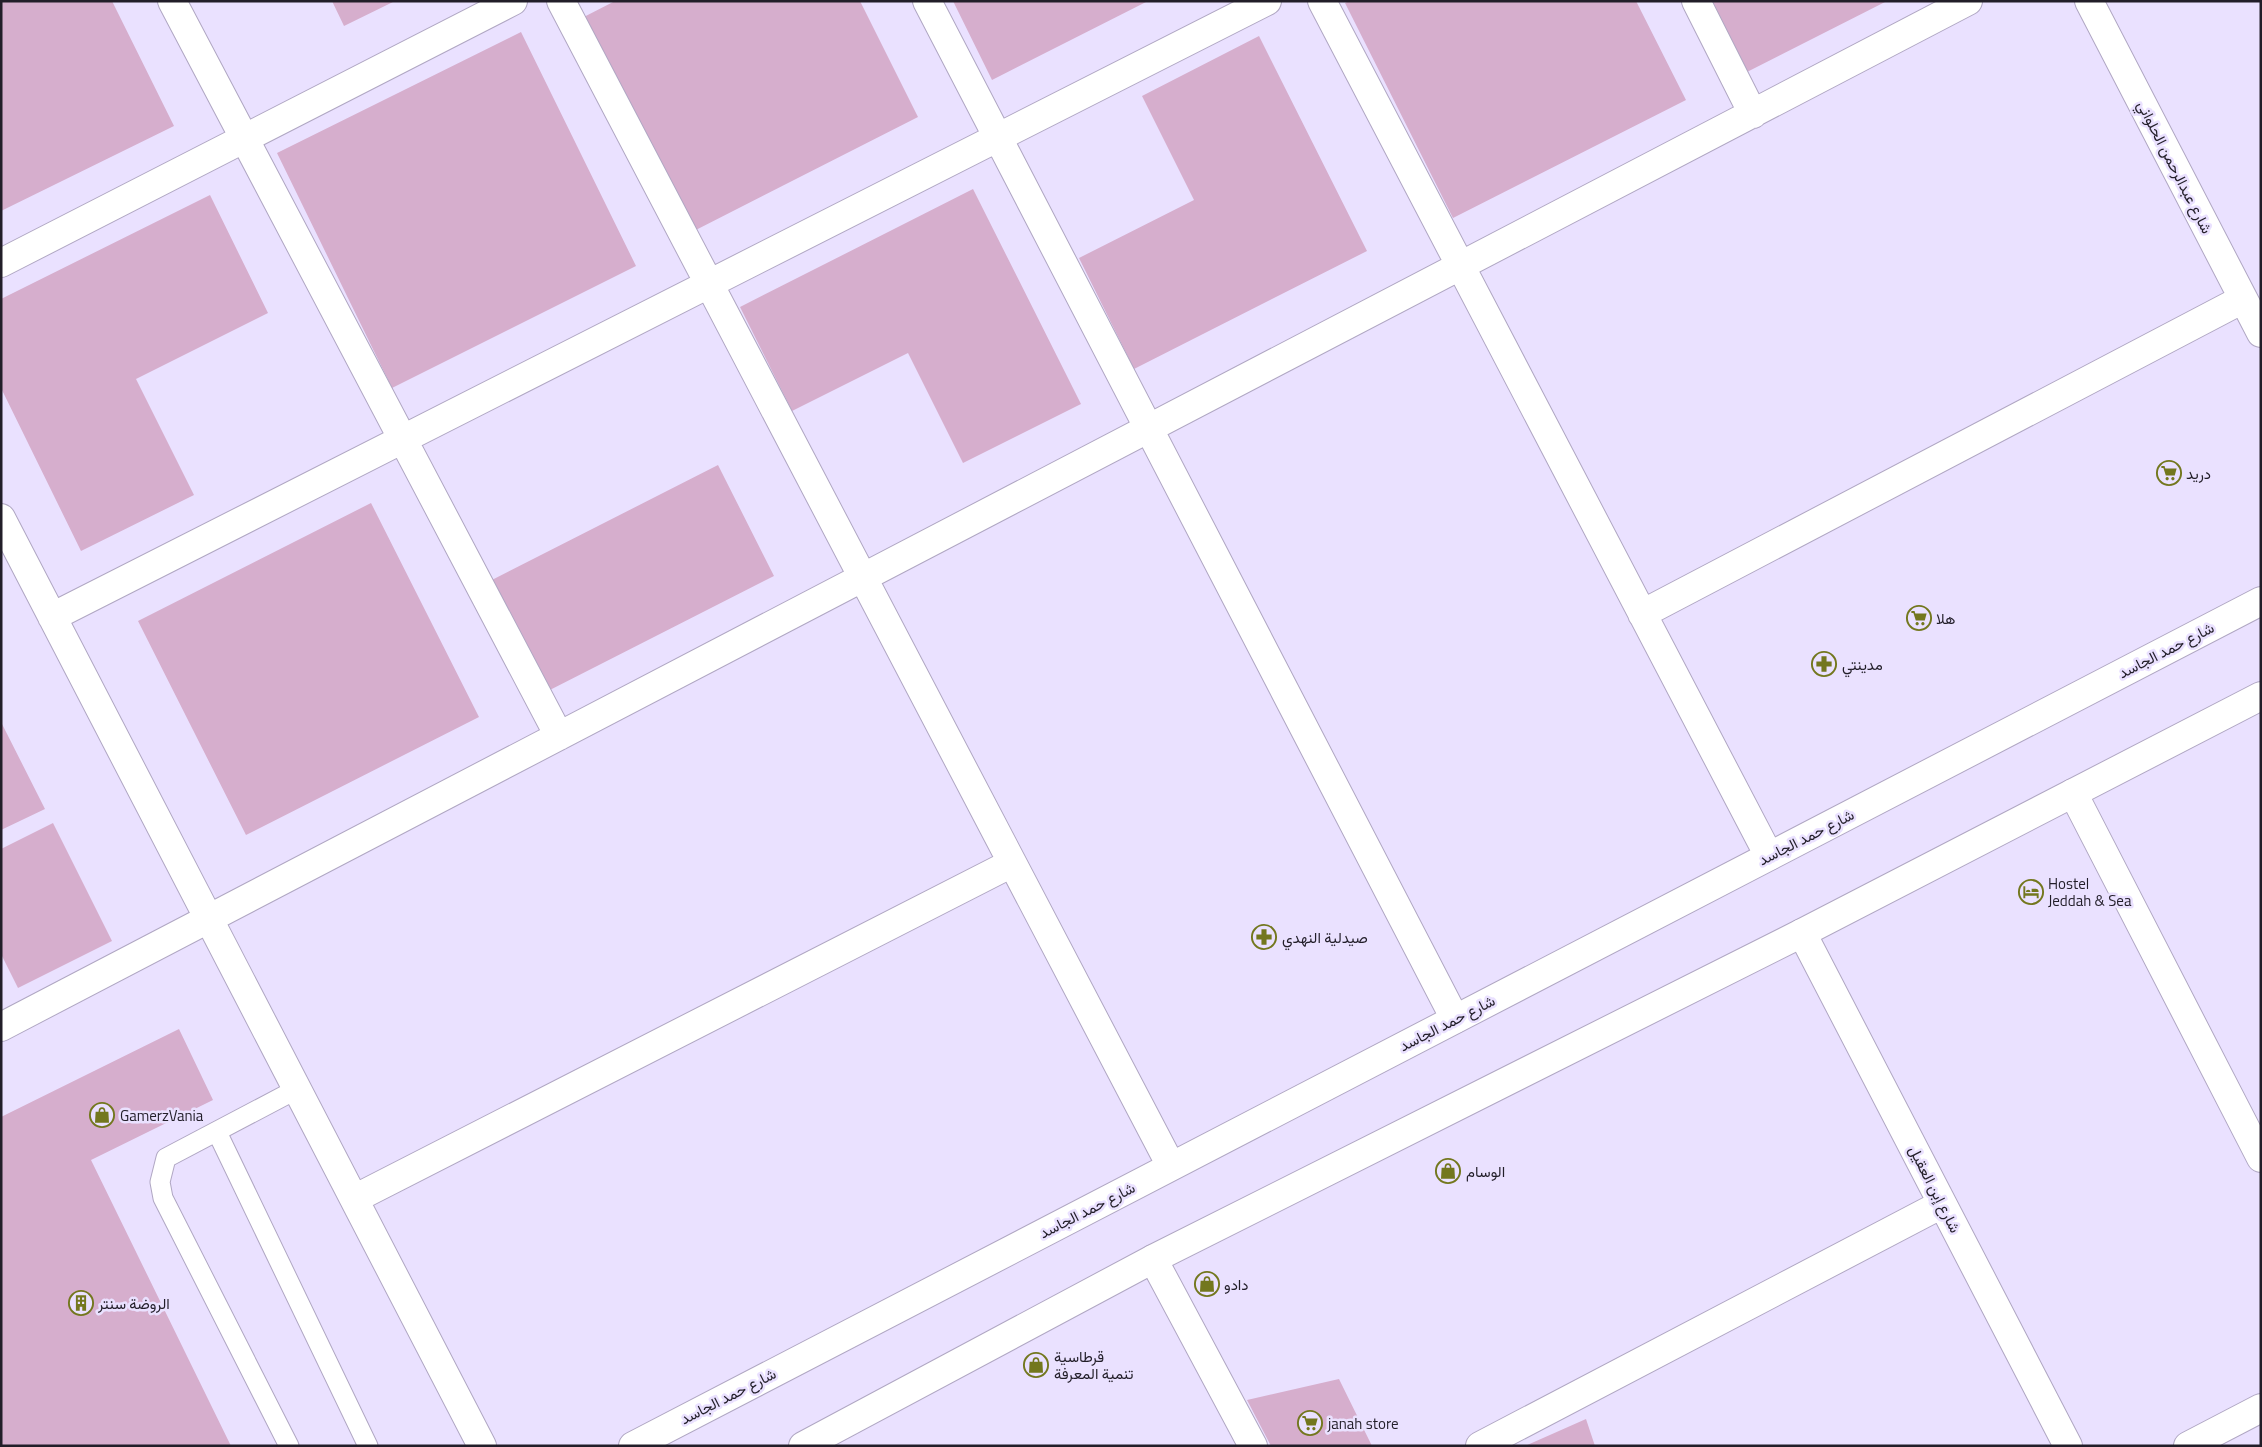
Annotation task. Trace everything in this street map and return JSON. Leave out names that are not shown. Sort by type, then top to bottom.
[{"type":"street","points":[[172,1],[559,736]]},
{"type":"street","points":[[1,263],[513,1]]},
{"type":"street","points":[[561,1],[1171,1166]]},
{"type":"street","points":[[927,1],[1455,1019]]},
{"type":"street","points":[[52,617],[1267,1]]},
{"type":"street","points":[[1322,1],[1769,856]]},
{"type":"street","points":[[1696,1],[1753,114]]},
{"type":"street","points":[[1,1027],[1968,1]]},
{"type":"street","name":"شارع عبدالرحمن الحلواني","points":[[2089,1],[2261,333]]},
{"type":"street","points":[[1642,614],[2243,299]]},
{"type":"street","points":[[1,518],[482,1446]]},
{"type":"street","name":"شارع حمد الجاسد","points":[[633,1446],[2261,600]]},
{"type":"street","points":[[803,1446],[1153,1259],[1802,933],[2261,696]]},
{"type":"street","points":[[2073,793],[2261,1158]]},
{"type":"street","points":[[354,1198],[1012,863]]},
{"type":"street","name":"شارع إبن العقيل","points":[[1802,933],[2068,1446]]},
{"type":"street","points":[[1480,1446],[1942,1204]]},
{"type":"street","points":[[1153,1259],[1253,1446]]},
{"type":"street","points":[[2188,1446],[2261,1408]]},
{"type":"lane","points":[[290,1446],[163,1198],[160,1182],[166,1158],[297,1089]]},
{"type":"lane","points":[[217,1132],[368,1446]]},
{"type":"building","points":[[1,1],[112,1],[174,126],[1,211]]},
{"type":"building","points":[[332,1],[395,1],[344,26]]},
{"type":"building","points":[[615,1],[860,1],[918,117],[686,235],[578,20]]},
{"type":"building","points":[[953,1],[1148,1],[992,80]]},
{"type":"building","points":[[1349,1],[1636,1],[1686,100],[1453,218],[1345,3]]},
{"type":"building","points":[[1708,1],[1887,1],[1745,73]]},
{"type":"building","points":[[521,32],[636,266],[392,388],[277,153]]},
{"type":"building","points":[[1259,36],[1367,251],[1134,369],[1079,258],[1194,200],[1142,96]]},
{"type":"building","points":[[973,189],[1081,404],[963,463],[908,353],[792,411],[740,307]]},
{"type":"building","points":[[210,195],[268,313],[136,379],[194,495],[81,551],[1,388],[1,299]]},
{"type":"building","points":[[718,465],[774,576],[542,694],[486,583]]},
{"type":"building","points":[[371,503],[479,717],[246,835],[138,621]]},
{"type":"building","points":[[1,722],[45,809],[1,830]]},
{"type":"building","points":[[53,823],[112,941],[18,988],[1,954],[1,849]]},
{"type":"building","name":"الروضة سنتر","points":[[179,1029],[213,1100],[91,1160],[231,1446],[1,1446],[1,1117]]},
{"type":"building","name":"janah store","points":[[1339,1379],[1372,1446],[1271,1446],[1247,1400]]},
{"type":"building","points":[[1586,1419],[1595,1446],[1525,1446]]},
{"type":"place","name":"دريد","points":[[2169,473]]},
{"type":"place","name":"هلا","points":[[1919,618]]},
{"type":"place","name":"مدينتي","points":[[1824,664]]},
{"type":"place","name":"Hostel Jeddah & Sea","points":[[2031,892]]},
{"type":"place","name":"صيدلية النهدي","points":[[1264,937]]},
{"type":"place","name":"GamerzVania","points":[[102,1115]]},
{"type":"place","name":"الوسام","points":[[1448,1171]]},
{"type":"place","name":"دادو","points":[[1207,1284]]},
{"type":"place","name":"الروضة سنتر","points":[[81,1303]]},
{"type":"place","name":"قرطاسية تنمية المعرفة","points":[[1036,1365]]},
{"type":"place","name":"janah store","points":[[1310,1423]]}]
